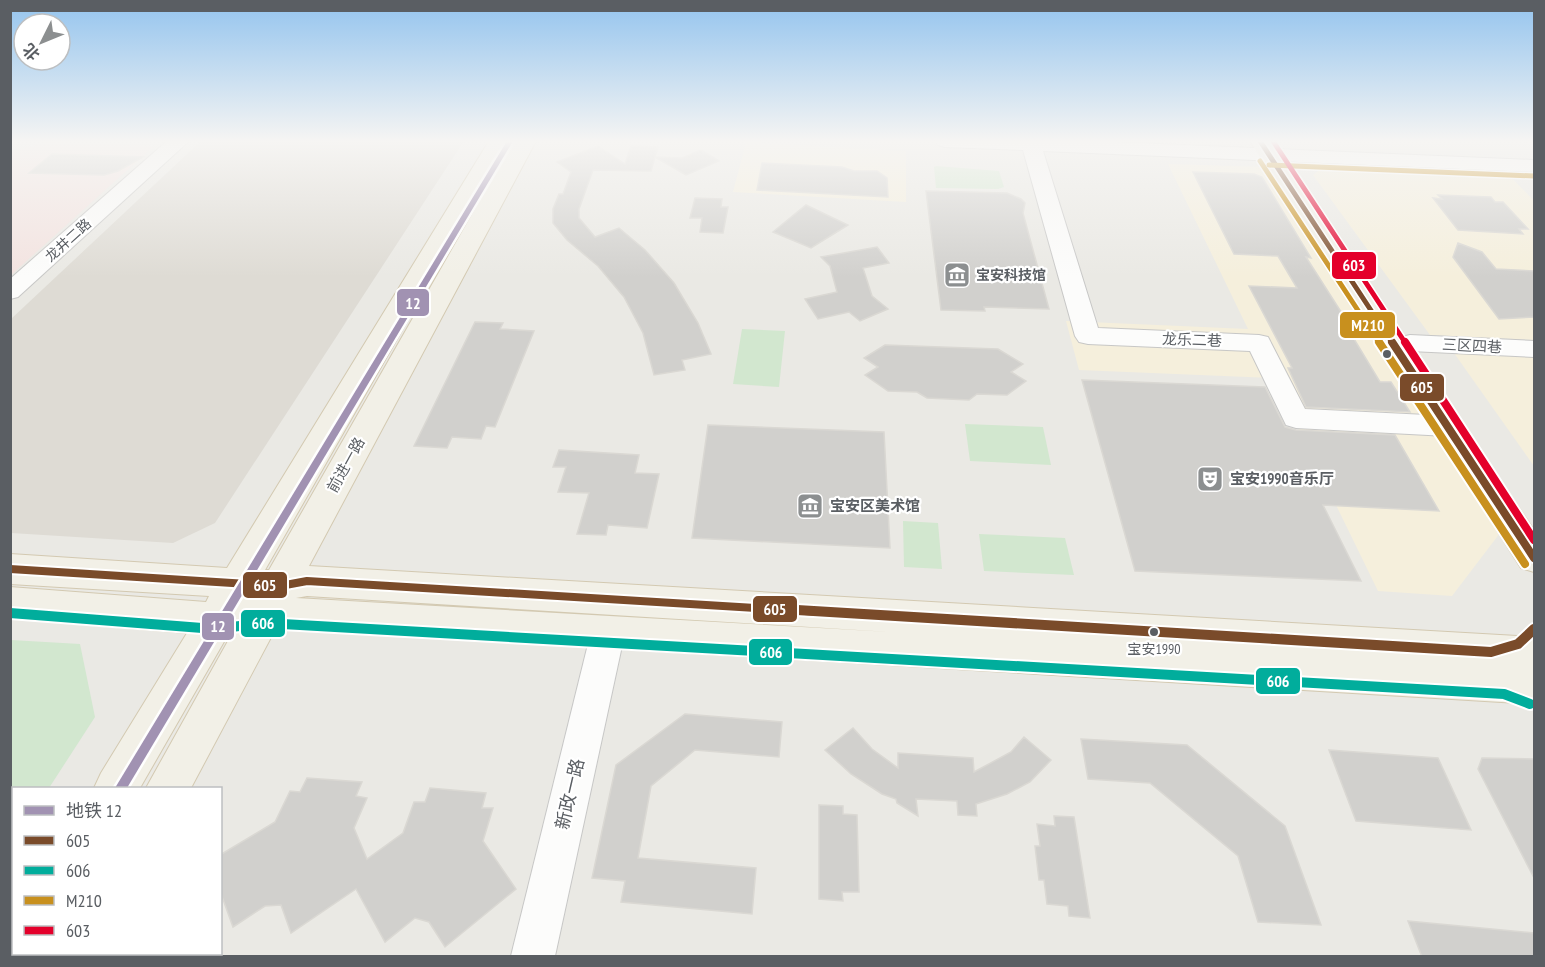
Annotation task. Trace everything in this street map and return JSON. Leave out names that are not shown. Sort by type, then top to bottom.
[{"type":"main road","points":[[117,787],[473,186]]},
{"type":"main road","name":"前进一路","points":[[169,787],[500,186]]},
{"type":"main road","points":[[1296,186],[1447,426],[1534,558]]},
{"type":"main road","points":[[1299,186],[1410,342],[1534,526]]},
{"type":"main road","points":[[10,569],[238,583],[272,599],[608,632],[1516,679]]},
{"type":"main road","points":[[10,603],[216,619],[318,582],[1516,679]]},
{"type":"main road","points":[[1516,679],[1518,644],[1534,629]]},
{"type":"main road","points":[[1516,679],[1534,654]]},
{"type":"street","name":"龙井二路","points":[[10,292],[128,186]]},
{"type":"street","name":"龙乐二巷","points":[[1043,186],[1088,336],[1259,343],[1296,418],[1447,426]]},
{"type":"street","name":"三区四巷","points":[[1410,342],[1534,348]]},
{"type":"street","name":"新政一路","points":[[533,957],[608,632]]},
{"type":"shaded area","points":[[11,186],[110,186],[11,275]]},
{"type":"shaded area","points":[[153,186],[435,186],[215,523],[173,543],[11,533],[11,319]]},
{"type":"shaded area","points":[[735,186],[906,186],[906,202],[733,192]]},
{"type":"shaded area","points":[[1179,186],[1277,186],[1500,533],[1452,596],[1378,591],[1274,378],[1079,370],[1066,321],[1248,329]]},
{"type":"shaded area","points":[[1321,186],[1520,186],[1534,201],[1534,340],[1430,335]]},
{"type":"shaded area","points":[[1454,353],[1534,357],[1534,466]]},
{"type":"green space","points":[[936,186],[1004,187],[998,189],[936,188]]},
{"type":"green space","points":[[742,329],[785,331],[779,387],[733,384]]},
{"type":"green space","points":[[965,424],[1043,427],[1051,465],[970,461]]},
{"type":"green space","points":[[903,521],[938,523],[942,569],[904,567]]},
{"type":"green space","points":[[979,534],[1065,538],[1074,575],[984,571]]},
{"type":"green space","points":[[11,640],[80,644],[95,717],[50,787],[12,787],[11,849]]},
{"type":"building","points":[[566,186],[587,186],[579,209],[579,218],[595,237],[619,228],[645,250],[674,283],[698,323],[711,354],[682,360],[685,370],[654,375],[643,333],[624,297],[598,266],[567,240],[553,223],[553,209],[559,194],[563,194]]},
{"type":"building","points":[[758,186],[887,186],[888,197],[757,190]]},
{"type":"building","points":[[1200,186],[1268,186],[1311,258],[1306,257],[1352,329],[1348,329],[1380,382],[1391,382],[1410,412],[1306,407],[1288,368],[1292,368],[1249,286],[1297,288],[1278,256],[1234,254]]},
{"type":"building","name":"宝安科技馆","points":[[926,191],[1007,193],[1021,199],[1025,203],[1023,213],[1049,309],[984,307],[985,311],[941,310]]},
{"type":"building","points":[[1438,195],[1491,197],[1495,202],[1503,202],[1528,229],[1519,229],[1523,234],[1458,230],[1433,198],[1442,199]]},
{"type":"building","points":[[695,198],[722,199],[721,207],[728,207],[723,233],[700,232],[702,218],[690,218]]},
{"type":"building","points":[[806,205],[848,225],[811,248],[773,232]]},
{"type":"building","points":[[1458,243],[1482,252],[1496,269],[1534,271],[1534,317],[1499,319],[1453,257]]},
{"type":"building","points":[[877,247],[889,263],[863,268],[872,296],[888,309],[860,321],[849,312],[818,319],[805,299],[837,292],[830,266],[821,257]]},
{"type":"building","points":[[475,322],[503,323],[500,329],[534,331],[495,427],[486,426],[481,439],[452,437],[447,448],[414,446]]},
{"type":"building","points":[[885,345],[998,349],[1023,364],[1011,372],[1026,381],[1007,395],[977,394],[969,400],[927,398],[917,392],[888,391],[865,375],[878,367],[864,358]]},
{"type":"building","name":"宝安1990音乐厅","points":[[1082,380],[1265,387],[1285,427],[1296,430],[1395,435],[1439,511],[1323,505],[1361,581],[1135,571]]},
{"type":"building","points":[[708,425],[884,432],[890,548],[692,538]]},
{"type":"building","points":[[559,450],[639,455],[635,473],[659,474],[647,528],[608,525],[606,535],[577,534],[589,493],[558,492],[566,467],[553,467]]},
{"type":"building","points":[[685,714],[782,722],[779,757],[695,750],[651,786],[638,858],[756,868],[752,914],[621,902],[625,881],[592,878],[616,765]]},
{"type":"building","points":[[853,728],[872,749],[898,768],[898,753],[973,758],[974,772],[1011,752],[1024,737],[1051,760],[1030,782],[1007,794],[976,804],[977,816],[958,815],[957,801],[916,799],[918,816],[897,803],[896,799],[882,794],[851,774],[825,750]]},
{"type":"building","points":[[1081,739],[1187,745],[1285,826],[1321,925],[1258,922],[1238,856],[1150,783],[1088,779]]},
{"type":"building","points":[[1329,750],[1438,758],[1471,830],[1356,821]]},
{"type":"building","points":[[1482,758],[1534,759],[1534,878],[1478,769]]},
{"type":"building","points":[[307,778],[362,782],[356,796],[367,798],[354,828],[367,859],[403,833],[414,802],[425,802],[430,788],[486,793],[482,808],[493,808],[483,841],[516,889],[445,947],[429,922],[415,918],[385,942],[356,889],[291,933],[281,905],[265,906],[233,927],[222,897],[222,854],[275,822],[290,791],[300,792]]},
{"type":"building","points":[[819,805],[843,806],[843,814],[857,815],[859,892],[842,892],[843,901],[819,899]]},
{"type":"building","points":[[1054,816],[1074,817],[1090,918],[1069,916],[1068,906],[1047,904],[1044,880],[1039,880],[1035,846],[1040,846],[1037,824],[1055,826]]},
{"type":"building","points":[[1408,921],[1534,933],[1534,957],[1422,957]]},
{"type":"metro line","name":"12","points":[[122,787],[483,186]]},
{"type":"transit line","name":"M210","points":[[1277,186],[1525,564]]},
{"type":"transit line","name":"605","points":[[1290,186],[1534,558]]},
{"type":"transit line","name":"603","points":[[1303,186],[1534,540]]},
{"type":"transit line","name":"605","points":[[10,569],[280,586],[307,581],[1491,652],[1518,644],[1534,629]]},
{"type":"transit line","name":"606","points":[[10,613],[215,629],[265,623],[1504,694],[1530,704]]},
{"type":"place","name":"宝安科技馆","points":[[957,275]]},
{"type":"place","name":"宝安1990音乐厅","points":[[1210,479]]},
{"type":"place","name":"宝安区美术馆","points":[[810,506]]},
{"type":"place","name":"宝安1990","points":[[1154,632]]}]
